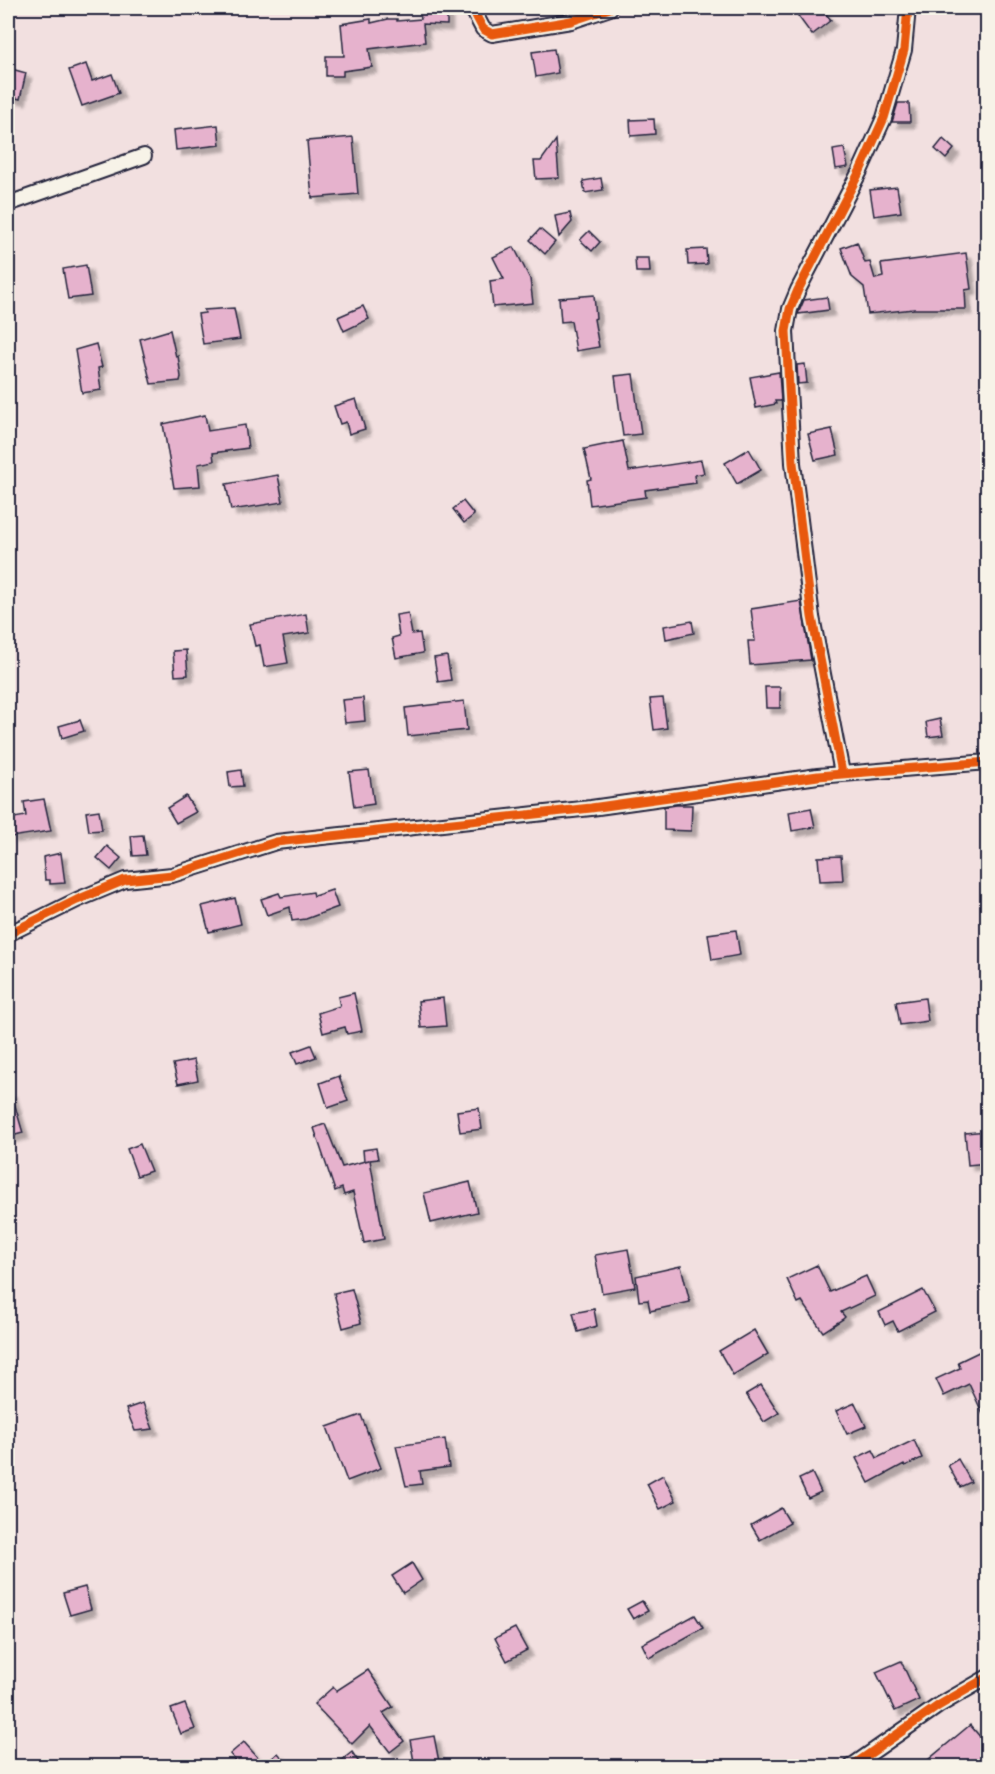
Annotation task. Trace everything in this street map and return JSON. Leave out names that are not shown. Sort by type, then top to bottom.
[{"type":"street","points":[[472,8],[483,29],[492,34],[571,21],[610,8]]},
{"type":"street","points":[[842,773],[812,617],[793,463],[786,331],[790,309],[798,290],[860,171],[884,118],[903,50],[908,8]]},
{"type":"street","points":[[8,204],[144,156]]},
{"type":"street","points":[[8,934],[77,900],[125,880],[172,875],[276,842],[591,808],[842,773],[987,762]]},
{"type":"street","points":[[852,1767],[938,1706],[987,1677]]},
{"type":"building","points":[[419,8],[442,8],[443,12],[447,12],[447,25],[423,24],[425,42],[369,49],[372,67],[343,71],[343,76],[326,76],[326,56],[344,56],[341,24],[371,19],[371,23],[388,19],[397,19],[397,21],[421,19]]},
{"type":"building","points":[[810,8],[821,8],[831,20],[812,35],[798,16]]},
{"type":"building","points":[[554,49],[558,73],[536,77],[532,52]]},
{"type":"building","points":[[86,64],[92,81],[112,74],[119,93],[82,106],[69,70]]},
{"type":"building","points":[[8,68],[26,73],[20,99],[8,96]]},
{"type":"building","points":[[898,103],[909,103],[910,122],[892,122]]},
{"type":"building","points":[[654,119],[655,134],[631,136],[630,120]]},
{"type":"building","points":[[218,125],[220,145],[176,150],[174,130]]},
{"type":"building","points":[[353,137],[358,194],[312,198],[307,141]]},
{"type":"building","points":[[943,139],[954,149],[946,159],[935,149]]},
{"type":"building","points":[[556,140],[559,178],[536,179],[534,161],[541,161]]},
{"type":"building","points":[[844,148],[848,167],[836,169],[833,150]]},
{"type":"building","points":[[601,178],[603,190],[585,193],[583,181]]},
{"type":"building","points":[[897,187],[901,212],[874,216],[870,190]]},
{"type":"building","points":[[570,213],[572,222],[559,237],[555,216]]},
{"type":"building","points":[[540,229],[555,242],[545,254],[530,240]]},
{"type":"building","points":[[589,231],[600,242],[592,251],[580,240]]},
{"type":"building","points":[[857,242],[865,263],[870,262],[875,279],[883,277],[881,264],[966,253],[971,289],[965,290],[966,309],[914,309],[868,314],[864,287],[852,277],[841,248]]},
{"type":"building","points":[[514,247],[530,279],[533,303],[493,307],[490,281],[504,279],[493,257]]},
{"type":"building","points":[[706,249],[707,264],[688,265],[687,250]]},
{"type":"building","points":[[635,258],[649,258],[650,272],[636,272]]},
{"type":"building","points":[[86,265],[91,296],[68,299],[63,269]]},
{"type":"building","points":[[594,295],[596,318],[594,319],[599,347],[576,351],[571,321],[561,322],[559,298]]},
{"type":"building","points":[[827,297],[829,310],[798,314],[804,300]]},
{"type":"building","points":[[363,306],[369,319],[344,331],[338,317]]},
{"type":"building","points":[[234,308],[240,339],[203,344],[198,314],[205,313],[204,310]]},
{"type":"building","points":[[170,330],[176,357],[178,356],[180,381],[151,384],[140,339]]},
{"type":"building","points":[[96,344],[102,367],[98,368],[101,390],[82,393],[75,350]]},
{"type":"building","points":[[805,364],[807,383],[798,384],[797,365]]},
{"type":"building","points":[[779,372],[781,401],[756,408],[750,377]]},
{"type":"building","points":[[633,374],[641,434],[623,436],[615,376]]},
{"type":"building","points":[[356,399],[365,429],[349,434],[346,422],[340,424],[334,406]]},
{"type":"building","points":[[205,415],[208,431],[245,425],[248,448],[213,453],[214,461],[198,464],[200,486],[174,488],[163,424]]},
{"type":"building","points":[[832,429],[838,455],[815,460],[808,434]]},
{"type":"building","points":[[623,441],[629,471],[701,460],[704,473],[695,475],[696,483],[645,490],[646,497],[590,505],[587,480],[591,479],[584,449]]},
{"type":"building","points":[[749,449],[761,470],[737,484],[725,463]]},
{"type":"building","points":[[278,475],[283,502],[231,510],[226,484]]},
{"type":"building","points":[[463,501],[474,515],[464,523],[453,509]]},
{"type":"building","points":[[801,601],[811,660],[750,665],[748,641],[755,641],[751,609]]},
{"type":"building","points":[[408,613],[412,634],[420,633],[423,653],[396,658],[392,638],[399,636],[396,615]]},
{"type":"building","points":[[306,614],[309,633],[283,637],[288,663],[264,667],[260,645],[255,646],[250,624]]},
{"type":"building","points":[[692,621],[694,633],[666,639],[664,626]]},
{"type":"building","points":[[186,650],[188,675],[175,676],[173,651]]},
{"type":"building","points":[[447,656],[451,680],[438,682],[434,658]]},
{"type":"building","points":[[765,687],[780,687],[780,708],[766,708]]},
{"type":"building","points":[[363,698],[365,721],[345,723],[342,700]]},
{"type":"building","points":[[663,698],[667,728],[654,730],[650,699]]},
{"type":"building","points":[[464,701],[467,730],[408,736],[405,708]]},
{"type":"building","points":[[940,719],[943,735],[928,737],[926,722]]},
{"type":"building","points":[[80,720],[84,731],[62,738],[59,726]]},
{"type":"building","points":[[241,770],[243,786],[230,787],[228,772]]},
{"type":"building","points":[[369,770],[374,804],[354,807],[349,772]]},
{"type":"building","points":[[186,796],[196,812],[176,823],[167,808]]},
{"type":"building","points":[[44,799],[51,831],[11,837],[8,819],[26,816],[24,802]]},
{"type":"building","points":[[692,805],[691,831],[664,830],[664,807]]},
{"type":"building","points":[[811,808],[815,827],[792,831],[789,812]]},
{"type":"building","points":[[99,810],[102,830],[89,831],[86,812]]},
{"type":"building","points":[[143,835],[146,855],[133,856],[131,836]]},
{"type":"building","points":[[107,846],[121,858],[111,870],[97,858]]},
{"type":"building","points":[[61,853],[65,883],[50,884],[50,880],[45,880],[43,857]]},
{"type":"building","points":[[841,856],[843,880],[820,881],[818,857]]},
{"type":"building","points":[[332,890],[338,907],[306,919],[292,921],[290,907],[267,915],[261,899],[279,893],[281,897],[313,892],[314,896]]},
{"type":"building","points":[[235,898],[241,924],[209,932],[202,906]]},
{"type":"building","points":[[736,930],[740,955],[712,960],[708,934]]},
{"type":"building","points":[[354,993],[362,1031],[347,1034],[345,1027],[323,1033],[318,1013],[340,1006],[338,997]]},
{"type":"building","points":[[443,998],[446,1026],[421,1028],[418,1001]]},
{"type":"building","points":[[925,998],[928,1021],[900,1025],[896,1002]]},
{"type":"building","points":[[311,1045],[316,1057],[297,1064],[292,1052]]},
{"type":"building","points":[[194,1060],[198,1080],[178,1084],[173,1064]]},
{"type":"building","points":[[339,1076],[348,1101],[328,1108],[320,1083]]},
{"type":"building","points":[[8,1092],[11,1092],[23,1133],[8,1137]]},
{"type":"building","points":[[479,1108],[482,1129],[460,1132],[457,1111]]},
{"type":"building","points":[[325,1124],[342,1167],[369,1160],[364,1161],[363,1150],[376,1148],[378,1159],[370,1160],[384,1239],[364,1243],[353,1192],[344,1195],[342,1188],[335,1191],[314,1128]]},
{"type":"building","points":[[987,1131],[987,1163],[968,1165],[965,1133]]},
{"type":"building","points":[[140,1144],[151,1171],[137,1176],[127,1149]]},
{"type":"building","points":[[470,1182],[477,1212],[431,1223],[424,1193]]},
{"type":"building","points":[[628,1249],[635,1287],[602,1293],[595,1255]]},
{"type":"building","points":[[817,1265],[830,1292],[866,1276],[875,1296],[841,1312],[845,1317],[823,1332],[802,1301],[798,1303],[787,1279]]},
{"type":"building","points":[[681,1266],[690,1302],[650,1311],[648,1300],[639,1301],[636,1276]]},
{"type":"building","points":[[352,1289],[361,1323],[343,1328],[334,1293]]},
{"type":"building","points":[[923,1290],[935,1312],[898,1331],[893,1321],[885,1325],[879,1312]]},
{"type":"building","points":[[594,1309],[597,1326],[578,1332],[573,1313]]},
{"type":"building","points":[[754,1330],[768,1354],[733,1375],[719,1351]]},
{"type":"building","points":[[987,1348],[987,1423],[969,1384],[944,1396],[936,1379],[960,1368],[958,1362]]},
{"type":"building","points":[[761,1385],[779,1413],[764,1422],[746,1394]]},
{"type":"building","points":[[143,1403],[153,1429],[135,1431],[126,1409]]},
{"type":"building","points":[[855,1403],[866,1426],[847,1434],[836,1411]]},
{"type":"building","points":[[361,1415],[381,1468],[347,1481],[327,1427]]},
{"type":"building","points":[[445,1439],[449,1467],[420,1471],[422,1484],[406,1486],[396,1446]]},
{"type":"building","points":[[914,1440],[922,1458],[905,1466],[904,1464],[869,1483],[856,1458],[873,1450],[877,1458]]},
{"type":"building","points":[[958,1459],[971,1482],[960,1487],[948,1465]]},
{"type":"building","points":[[812,1473],[821,1492],[808,1498],[799,1479]]},
{"type":"building","points":[[663,1475],[676,1501],[660,1509],[647,1484]]},
{"type":"building","points":[[781,1508],[790,1523],[760,1540],[751,1525]]},
{"type":"building","points":[[412,1563],[422,1580],[403,1593],[392,1576]]},
{"type":"building","points":[[85,1587],[91,1609],[70,1615],[63,1593]]},
{"type":"building","points":[[642,1601],[648,1611],[633,1619],[627,1609]]},
{"type":"building","points":[[695,1615],[703,1628],[649,1658],[642,1644]]},
{"type":"building","points":[[515,1628],[527,1650],[507,1661],[495,1638]]},
{"type":"building","points":[[901,1661],[919,1700],[895,1711],[876,1672]]},
{"type":"building","points":[[368,1670],[393,1707],[383,1713],[404,1741],[390,1752],[370,1726],[352,1744],[314,1704],[333,1687],[336,1691]]},
{"type":"building","points":[[185,1704],[195,1729],[181,1734],[171,1709]]},
{"type":"building","points":[[970,1725],[982,1739],[987,1736],[987,1767],[933,1767],[928,1760]]},
{"type":"building","points":[[434,1736],[440,1767],[415,1767],[410,1740]]},
{"type":"building","points":[[244,1742],[264,1765],[278,1753],[290,1767],[241,1767],[230,1754]]},
{"type":"building","points":[[352,1752],[362,1767],[333,1767]]},
{"type":"cycle path","points":[[472,8],[483,29],[492,34],[571,21],[610,8]]},
{"type":"cycle path","points":[[842,773],[812,617],[793,463],[786,331],[790,309],[798,290],[860,171],[884,118],[904,50],[908,8]]},
{"type":"cycle path","points":[[8,934],[77,900],[125,880],[172,875],[276,842],[591,808],[818,776],[988,762]]},
{"type":"cycle path","points":[[852,1766],[938,1706],[988,1677]]}]
